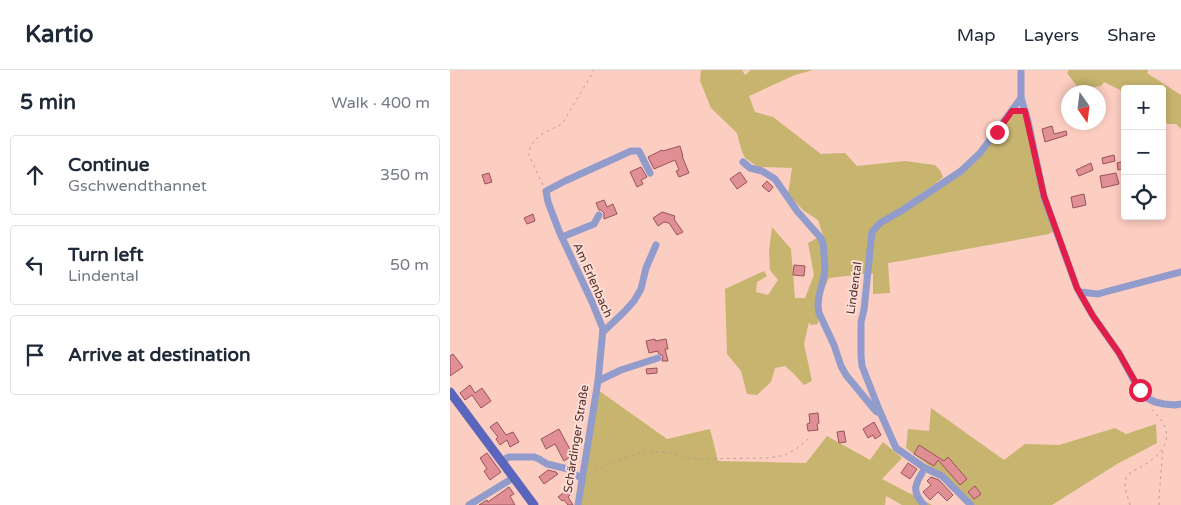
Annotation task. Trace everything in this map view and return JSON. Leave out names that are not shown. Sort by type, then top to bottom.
[{"type":"main road","points":[[450,392],[534,505]]},
{"type":"street","points":[[1021,70],[1021,98],[1044,196],[1080,292],[1093,316],[1147,398],[1164,404],[1181,404]]},
{"type":"street","name":"Lindental","points":[[971,505],[942,476],[925,468],[896,448],[864,372],[861,356],[861,322],[864,310],[872,232],[880,223],[961,171],[980,153],[1021,98]]},
{"type":"street","points":[[1012,111],[1025,111]]},
{"type":"street","points":[[546,192],[565,181],[631,151],[639,151],[650,174]]},
{"type":"street","points":[[743,162],[750,168],[762,171],[776,179],[797,211],[820,237],[823,243],[825,266],[819,296],[819,313],[846,375],[874,409],[880,412]]},
{"type":"street","name":"Am Erlenbach","points":[[546,192],[562,237],[603,329],[598,381]]},
{"type":"street","name":"Am Erlenbach","points":[[562,237],[594,224],[599,214]]},
{"type":"street","name":"Am Erlenbach","points":[[603,332],[634,301],[656,245]]},
{"type":"street","points":[[1080,292],[1098,294],[1181,272]]},
{"type":"street","name":"Schärdinger Straße","points":[[578,505],[598,381],[621,370],[658,358]]},
{"type":"street","points":[[501,461],[509,457],[534,457],[547,464],[568,469],[582,478]]},
{"type":"street","points":[[924,505],[916,497],[915,490],[918,479],[925,468]]},
{"type":"street","points":[[469,505],[513,478]]},
{"type":"path","points":[[546,192],[528,152],[540,135],[562,124],[593,70]]},
{"type":"path","points":[[1147,398],[1165,427],[1166,438],[1163,448],[1160,505]]},
{"type":"path","points":[[582,478],[645,451],[670,453],[693,459],[769,458],[796,449],[808,439]]},
{"type":"path","points":[[1130,505],[1125,486],[1126,478],[1157,456],[1163,448]]},
{"type":"shaded area","points":[[701,70],[742,70],[745,75],[751,70],[813,70],[795,75],[749,96],[755,112],[773,117],[821,154],[845,153],[857,166],[905,161],[935,165],[943,177],[897,210],[884,224],[982,154],[1013,115],[1021,114],[1024,116],[1054,231],[1049,234],[888,263],[890,293],[873,294],[873,273],[829,278],[818,301],[818,324],[811,325],[809,322],[804,344],[812,381],[804,385],[785,366],[775,368],[771,382],[757,395],[747,394],[741,371],[727,354],[725,289],[764,271],[767,276],[757,282],[756,292],[768,295],[778,280],[770,270],[769,251],[772,227],[791,249],[795,298],[805,298],[814,275],[808,243],[823,235],[818,220],[804,211],[788,194],[792,168],[758,167],[745,158],[737,133],[711,108],[700,81]]},
{"type":"shaded area","points":[[1069,70],[1148,70],[1147,73],[1166,85],[1121,85],[1121,92],[1104,82],[1102,85],[1076,85],[1067,73]]},
{"type":"shaded area","points":[[1166,85],[1181,95],[1181,129],[1176,124],[1166,123]]},
{"type":"shaded area","points":[[598,390],[667,439],[710,429],[718,461],[806,463],[827,436],[870,460],[883,442],[902,458],[882,479],[932,505],[902,505],[886,496],[885,505],[581,505]]},
{"type":"shaded area","points":[[931,408],[1004,460],[1025,444],[1059,445],[1115,428],[1126,434],[1156,424],[1157,443],[1117,464],[1052,505],[975,505],[961,490],[906,448],[908,429],[929,431]]},
{"type":"building","points":[[1052,126],[1054,134],[1066,131],[1067,135],[1045,142],[1042,129]]},
{"type":"building","points":[[680,146],[689,173],[679,177],[676,171],[679,170],[675,160],[654,169],[648,157],[662,150]]},
{"type":"building","points":[[1114,155],[1115,161],[1103,164],[1102,158]]},
{"type":"building","points":[[1121,162],[1121,169],[1118,170],[1117,163]]},
{"type":"building","points":[[1091,163],[1093,170],[1079,176],[1076,170]]},
{"type":"building","points":[[641,167],[647,177],[641,180],[643,184],[637,187],[630,172]]},
{"type":"building","points":[[740,172],[747,182],[737,189],[730,179]]},
{"type":"building","points":[[489,173],[492,182],[485,184],[482,175]]},
{"type":"building","points":[[1116,173],[1119,184],[1102,188],[1100,176]]},
{"type":"building","points":[[767,181],[773,187],[769,192],[762,186]]},
{"type":"building","points":[[1084,194],[1086,205],[1073,208],[1071,197]]},
{"type":"building","points":[[604,200],[607,207],[613,204],[617,214],[604,219],[604,213],[599,210],[596,203]]},
{"type":"building","points":[[662,212],[675,216],[674,219],[683,232],[677,235],[669,223],[664,222],[658,226],[653,218]]},
{"type":"building","points":[[533,214],[535,221],[527,224],[524,218]]},
{"type":"building","points":[[794,265],[805,266],[804,276],[793,275]]},
{"type":"building","points":[[655,339],[655,341],[666,339],[668,349],[665,349],[668,361],[662,361],[663,356],[658,351],[649,353],[646,341]]},
{"type":"building","points":[[453,354],[463,367],[450,376],[450,356]]},
{"type":"building","points":[[657,368],[657,373],[647,374],[646,369]]},
{"type":"building","points":[[470,385],[475,393],[482,388],[491,401],[481,408],[472,395],[465,400],[460,393]]},
{"type":"building","points":[[818,413],[818,430],[808,431],[807,424],[810,423],[809,414]]},
{"type":"building","points":[[497,422],[506,435],[513,432],[519,442],[510,447],[507,440],[500,445],[496,439],[498,437],[490,427]]},
{"type":"building","points":[[874,422],[881,435],[875,439],[873,435],[868,438],[863,429]]},
{"type":"building","points":[[559,429],[573,455],[564,461],[555,444],[546,449],[541,439]]},
{"type":"building","points":[[844,431],[846,442],[839,443],[837,432]]},
{"type":"building","points":[[919,445],[944,461],[948,457],[967,479],[960,485],[938,460],[934,466],[914,454]]},
{"type":"building","points":[[487,453],[501,472],[490,480],[484,471],[487,469],[480,458]]},
{"type":"building","points":[[908,463],[917,469],[910,479],[901,473]]},
{"type":"building","points":[[548,470],[558,474],[544,484],[539,477]]},
{"type":"building","points":[[931,477],[939,480],[953,495],[947,501],[938,492],[930,500],[923,492],[931,485],[927,481]]},
{"type":"building","points":[[975,486],[981,494],[974,499],[968,492]]},
{"type":"building","points":[[509,487],[514,494],[510,496],[515,505],[479,505],[487,500],[488,502]]},
{"type":"building","points":[[567,490],[570,495],[568,497],[573,505],[568,505],[558,497]]},
{"type":"route","points":[[997,132],[1012,111],[1025,111],[1044,196],[1077,288],[1093,316],[1119,353],[1140,390]]}]
